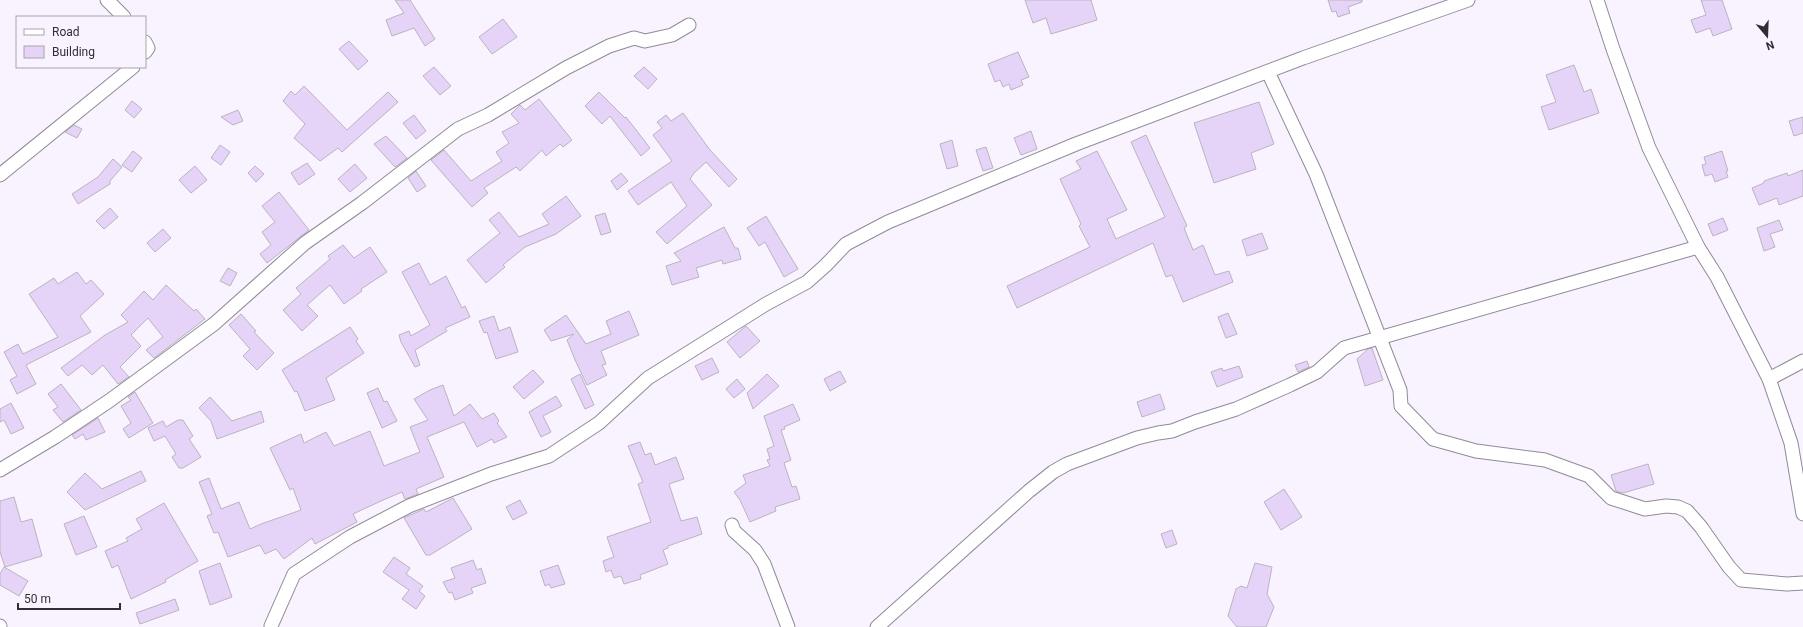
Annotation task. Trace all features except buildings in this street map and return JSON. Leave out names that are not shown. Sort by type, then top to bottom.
[{"type":"street","points":[[107,0],[123,16]]},
{"type":"street","points":[[271,626],[294,574],[344,541],[409,506],[491,474],[549,456],[599,423],[648,378],[766,304],[807,282],[846,244],[888,222],[1076,144],[1268,72],[1468,0]]},
{"type":"street","points":[[1597,0],[1649,148],[1698,247],[1717,277],[1770,379],[1791,443],[1803,514]]},
{"type":"street","points":[[0,470],[55,437],[108,401],[214,324],[305,243],[345,216],[458,129],[488,115],[566,68],[609,46],[634,38],[645,41],[672,35],[689,25]]},
{"type":"street","points":[[0,175],[132,68]]},
{"type":"street","points":[[1268,72],[1316,174],[1400,390],[1401,406],[1433,439],[1476,451],[1545,460],[1589,476],[1611,498],[1644,509],[1666,506],[1687,511],[1701,527],[1729,567],[1741,580],[1787,584],[1803,583]]},
{"type":"street","points":[[877,627],[1053,472],[1067,464],[1137,438],[1172,431],[1236,409],[1316,372],[1344,348],[1698,247]]},
{"type":"street","points":[[1770,379],[1803,361]]},
{"type":"street","points":[[732,525],[734,531],[755,550],[764,564],[788,627]]},
{"type":"street","points":[[778,601],[796,627]]}]
